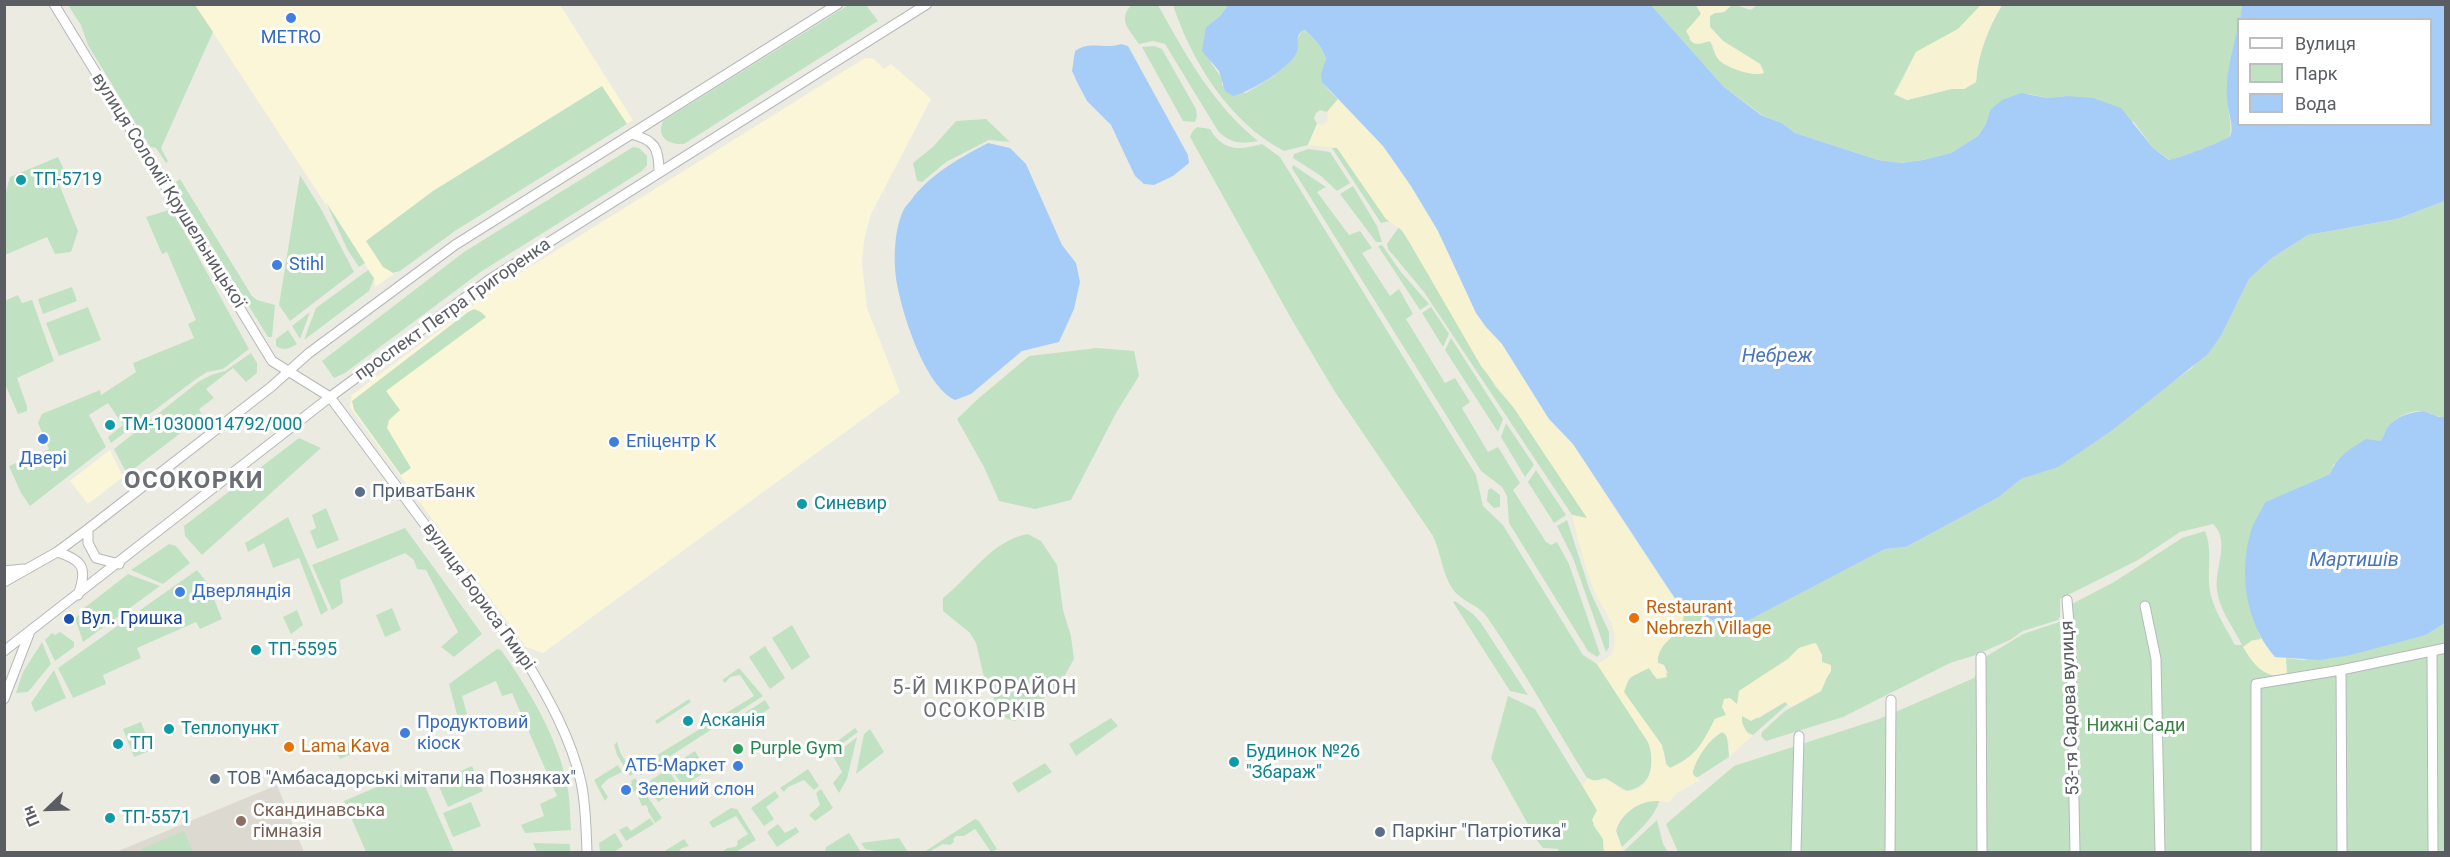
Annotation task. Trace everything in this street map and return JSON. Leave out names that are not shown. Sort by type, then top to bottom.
[{"type":"street","name":"вулиця Соломії Крушельницької","points":[[54,4],[272,361],[330,398]]},
{"type":"street","points":[[4,582],[57,552],[88,529],[363,312],[455,245],[838,4]]},
{"type":"street","name":"проспект Петра Григоренка","points":[[4,651],[330,398],[489,280],[927,4]]},
{"type":"street","points":[[631,134],[648,139],[653,144],[659,160],[659,172]]},
{"type":"street","name":"вулиця Бориса Гмирі","points":[[330,398],[506,631],[536,677],[563,729],[576,765],[583,796],[587,852]]},
{"type":"street","points":[[88,529],[88,543],[96,558],[119,564]]},
{"type":"street","points":[[57,552],[76,559],[82,566],[84,575],[78,595]]},
{"type":"street","points":[[4,571],[30,568]]},
{"type":"street","name":"53-тя Садова вулиця","points":[[2067,600],[2071,647],[2075,852]]},
{"type":"street","points":[[2145,606],[2156,659],[2160,852]]},
{"type":"street","points":[[4,699],[30,631]]},
{"type":"street","points":[[2256,852],[2256,684],[2341,670],[2445,648]]},
{"type":"street","points":[[2432,651],[2433,852]]},
{"type":"street","points":[[1981,657],[1982,852]]},
{"type":"street","points":[[2341,670],[2342,852]]},
{"type":"street","points":[[1890,852],[1891,700]]},
{"type":"street","points":[[1796,852],[1799,736]]},
{"type":"shaded area","points":[[195,5],[560,5],[633,120],[455,231],[375,287],[374,278]]},
{"type":"shaded area","points":[[865,58],[874,59],[884,69],[891,64],[931,99],[871,214],[864,240],[862,262],[867,308],[900,392],[543,653],[526,647],[350,407],[352,395],[496,288]]},
{"type":"shaded area","points":[[110,450],[123,477],[88,504],[70,481]]},
{"type":"shaded area","name":"Скандинавська гімназія","points":[[277,785],[304,852],[116,852]]},
{"type":"green space","points":[[850,4],[866,5],[878,21],[684,144],[669,142],[665,139],[661,132],[663,121]]},
{"type":"green space","points":[[1132,4],[1158,5],[1201,78],[1227,111],[1258,141],[1236,142],[1218,131],[1165,44],[1153,41],[1139,44],[1132,34],[1126,24],[1125,15]]},
{"type":"green space","points":[[1732,4],[1751,10],[1758,4],[1981,5],[1958,29],[1916,52],[1894,94],[1907,100],[1951,89],[1964,89],[1976,82],[1984,42],[2002,5],[2242,5],[2240,18],[2237,18],[2237,36],[2228,83],[2230,133],[2229,137],[2220,142],[2170,160],[2153,148],[2134,122],[2067,96],[2047,98],[2029,94],[1990,110],[1986,124],[1978,136],[1951,153],[1899,163],[1878,160],[1795,133],[1782,123],[1762,115],[1724,87],[1651,5],[1696,5],[1701,14],[1689,39],[1696,43],[1710,41],[1716,56],[1724,64],[1760,74],[1764,72],[1760,64],[1723,41],[1710,27],[1710,16],[1724,12]]},
{"type":"green space","points":[[68,5],[195,5],[213,32],[161,148],[168,161],[166,163],[156,148],[150,147],[88,45],[81,25]]},
{"type":"green space","points":[[1173,5],[1228,5],[1220,16],[1206,27],[1211,63],[1222,78],[1222,85],[1246,93],[1285,67],[1294,53],[1302,32],[1305,30],[1312,37],[1326,60],[1323,81],[1338,99],[1327,112],[1320,110],[1316,113],[1314,118],[1317,124],[1308,145],[1284,151],[1264,139],[1246,124],[1230,107],[1202,69]]},
{"type":"green space","points":[[1154,46],[1162,49],[1196,109],[1195,122],[1183,121],[1142,47]]},
{"type":"green space","points":[[602,86],[627,124],[455,231],[400,271],[393,273],[383,267],[366,241],[433,191]]},
{"type":"green space","points":[[986,119],[1010,142],[989,140],[946,162],[922,182],[917,181],[913,163],[934,146],[956,121]]},
{"type":"green space","points":[[1197,127],[1210,129],[1226,145],[1239,148],[1262,144],[1280,157],[1476,475],[1483,506],[1503,525],[1583,655],[1597,664],[1648,742],[1652,766],[1647,779],[1642,784],[1627,791],[1605,778],[1593,781],[1587,778],[1487,617],[1460,597],[1452,588],[1433,536],[1335,392],[1190,137]]},
{"type":"green space","points":[[633,147],[639,148],[647,156],[647,165],[642,171],[482,271],[345,373],[334,378],[322,361],[464,252]]},
{"type":"green space","points":[[1337,147],[1386,219],[1390,221],[1381,223],[1332,148]]},
{"type":"green space","points":[[1308,149],[1330,152],[1350,183],[1337,191],[1321,176],[1293,158],[1294,154]]},
{"type":"green space","points":[[58,157],[65,172],[59,184],[78,231],[71,252],[55,254],[47,237],[5,255],[5,195],[10,177]]},
{"type":"green space","points":[[1293,165],[1326,187],[1317,192],[1349,235],[1360,231],[1372,248],[1362,253],[1390,296],[1399,289],[1413,314],[1406,319],[1445,383],[1455,378],[1470,402],[1462,408],[1488,452],[1498,447],[1520,483],[1513,490],[1546,542],[1551,545],[1557,542],[1569,564],[1600,654],[1597,657],[1588,651],[1509,523],[1507,496],[1502,487],[1481,471],[1292,168]]},
{"type":"green space","points":[[300,175],[321,209],[354,272],[290,321],[279,305]]},
{"type":"green space","points":[[180,179],[252,296],[257,300],[275,305],[272,337],[268,337],[173,184]]},
{"type":"green space","points":[[1353,186],[1377,226],[1382,242],[1376,242],[1340,194]]},
{"type":"green space","name":"Нижні Сади","points":[[2445,201],[2445,417],[2422,411],[2402,415],[2390,424],[2380,441],[2334,464],[2330,474],[2265,502],[2250,538],[2245,569],[2249,601],[2261,639],[2251,641],[2276,657],[2303,660],[2426,635],[2445,623],[2445,852],[1678,852],[1666,824],[1734,766],[1879,719],[1974,678],[1987,656],[2023,634],[2065,620],[2070,605],[2114,582],[2182,538],[2205,531],[2212,599],[2235,645],[2242,645],[2218,597],[2221,539],[2213,524],[2180,532],[2138,560],[2060,599],[2058,620],[2023,631],[2010,640],[1950,663],[1843,717],[1766,741],[1761,736],[1762,732],[1785,711],[1821,691],[1831,671],[1822,662],[1814,643],[1799,648],[1788,659],[1739,691],[1739,703],[1726,710],[1726,715],[1715,719],[1693,754],[1670,768],[1666,764],[1664,752],[1623,692],[1630,679],[1639,672],[1649,668],[1654,676],[1668,673],[1664,665],[1658,663],[1659,652],[1681,629],[1685,609],[1718,623],[1820,582],[1885,549],[1906,547],[1999,497],[2021,479],[2058,466],[2110,432],[2153,396],[2192,368],[2222,334],[2249,279],[2272,258],[2308,235],[2397,219]]},
{"type":"green space","points":[[326,202],[365,263],[359,267],[347,249]]},
{"type":"green space","points":[[172,209],[249,349],[223,369],[207,372],[196,379],[111,443],[108,437],[123,425],[108,403],[89,415],[106,447],[30,506],[21,493],[9,466],[49,449],[38,423],[42,414],[100,390],[101,395],[136,372],[133,363],[194,338],[188,324],[196,320],[167,252],[162,254],[146,217]]},
{"type":"green space","points":[[1399,227],[1495,386],[1514,408],[1588,519],[1572,515],[1424,292],[1388,249],[1387,244]]},
{"type":"green space","points":[[1382,245],[1401,272],[1429,304],[1420,310],[1378,246]]},
{"type":"green space","points":[[368,270],[374,278],[369,291],[304,340],[316,308]]},
{"type":"green space","points":[[72,287],[77,301],[43,314],[38,299]]},
{"type":"green space","points":[[18,295],[22,303],[32,300],[54,361],[17,378],[27,406],[27,411],[18,414],[5,384],[4,301]]},
{"type":"green space","points":[[88,307],[101,340],[59,356],[46,323]]},
{"type":"green space","points":[[1431,307],[1449,334],[1443,347],[1422,313]]},
{"type":"green space","points":[[474,309],[486,317],[386,391],[400,410],[389,420],[387,428],[411,468],[401,475],[354,410],[352,401]]},
{"type":"green space","points":[[310,312],[300,339],[292,326]]},
{"type":"green space","points":[[288,330],[297,344],[286,349],[276,346],[276,339]]},
{"type":"green space","points":[[1451,338],[1503,419],[1498,432],[1445,350]]},
{"type":"green space","points":[[1097,348],[1134,351],[1139,376],[1116,413],[1071,500],[1035,509],[999,501],[984,467],[957,419],[1029,356]]},
{"type":"green space","points":[[251,353],[257,363],[257,373],[246,382],[233,368],[206,389],[214,398],[199,409],[203,416],[127,474],[114,449],[198,382],[225,371]]},
{"type":"green space","points":[[1506,423],[1534,465],[1525,477],[1501,437]]},
{"type":"green space","points":[[299,438],[321,448],[202,555],[185,536],[184,526]]},
{"type":"green space","points":[[1536,470],[1566,515],[1554,523],[1528,482]]},
{"type":"green space","points":[[1491,488],[1500,495],[1500,507],[1494,508],[1487,501],[1488,490]]},
{"type":"green space","points":[[326,508],[339,540],[317,549],[310,531],[316,528],[312,515]]},
{"type":"green space","points":[[288,517],[328,610],[321,615],[299,558],[273,568],[264,543],[248,552],[245,543]]},
{"type":"green space","points":[[1567,520],[1590,591],[1609,632],[1609,647],[1606,652],[1573,558],[1557,526]]},
{"type":"green space","points":[[405,528],[482,634],[454,657],[441,647],[458,632],[426,570],[417,569],[414,560],[405,553],[340,580],[343,603],[332,610],[312,565]]},
{"type":"green space","points":[[1028,534],[1041,541],[1057,565],[1063,610],[1071,636],[1074,659],[1059,686],[1015,721],[1007,719],[986,686],[976,643],[970,633],[943,611],[943,598],[1003,543]]},
{"type":"green space","points":[[169,544],[176,546],[190,563],[163,584],[131,570]]},
{"type":"green space","points":[[197,570],[208,584],[222,619],[200,629],[196,622],[137,648],[141,658],[103,675],[106,684],[73,698],[58,668]]},
{"type":"green space","points":[[128,574],[160,586],[83,642],[75,618],[80,614],[79,612]]},
{"type":"green space","points":[[1455,601],[1481,623],[1528,695],[1510,691],[1453,602]]},
{"type":"green space","points":[[392,608],[401,630],[385,637],[376,615]]},
{"type":"green space","points":[[297,610],[303,625],[291,634],[283,617]]},
{"type":"green space","points":[[792,625],[810,657],[792,670],[772,638]]},
{"type":"green space","points":[[60,632],[74,642],[74,647],[55,661],[45,640],[52,633],[55,635]]},
{"type":"green space","points":[[42,642],[51,664],[28,692],[16,693],[23,672]]},
{"type":"green space","points":[[765,646],[785,678],[770,689],[749,657]]},
{"type":"green space","points":[[497,649],[501,650],[532,697],[556,748],[567,784],[571,830],[525,833],[521,825],[544,816],[540,804],[557,796],[512,693],[502,696],[496,681],[462,696],[467,714],[458,718],[449,684]]},
{"type":"green space","points":[[739,668],[763,696],[641,775],[637,771],[630,776],[617,755],[614,745],[617,742],[631,771],[754,696],[740,675],[730,677],[725,683],[722,680]]},
{"type":"green space","points":[[54,670],[66,698],[35,712],[31,703]]},
{"type":"green space","points":[[1508,696],[1535,709],[1597,810],[1593,825],[1603,839],[1604,852],[1557,852],[1559,849],[1543,848],[1538,842],[1491,758]]},
{"type":"green space","points":[[689,699],[691,702],[657,724],[655,721]]},
{"type":"green space","points":[[765,700],[770,708],[742,727],[737,718]]},
{"type":"green space","points":[[1785,702],[1789,703],[1753,735],[1747,733],[1741,721],[1742,716],[1759,718]]},
{"type":"green space","points":[[1111,718],[1118,726],[1076,756],[1069,744]]},
{"type":"green space","points":[[141,722],[152,750],[134,757],[123,729]]},
{"type":"green space","points":[[855,728],[858,732],[821,759],[819,755]]},
{"type":"green space","points":[[870,729],[884,752],[856,774],[864,734]]},
{"type":"green space","points":[[1722,732],[1727,736],[1729,757],[1698,777],[1694,777],[1693,771],[1697,758]]},
{"type":"green space","points":[[363,737],[368,747],[340,759],[335,749]]},
{"type":"green space","points":[[857,737],[847,779],[839,793],[833,783],[842,772],[833,756]]},
{"type":"green space","points":[[695,751],[707,771],[683,786],[670,767]]},
{"type":"green space","points":[[1045,763],[1052,772],[1018,793],[1012,783]]},
{"type":"green space","points":[[618,765],[622,772],[608,779],[601,786],[608,797],[605,801],[594,780]]},
{"type":"green space","points":[[472,766],[483,791],[448,807],[437,782]]},
{"type":"green space","points":[[668,769],[680,789],[658,802],[645,784]]},
{"type":"green space","points":[[808,769],[819,786],[814,790],[804,780],[788,787],[784,792],[780,788]]},
{"type":"green space","points":[[414,771],[417,779],[421,777],[454,852],[366,852],[344,801]]},
{"type":"green space","points":[[635,778],[662,818],[655,823],[646,805],[642,806],[637,794],[629,786]]},
{"type":"green space","points":[[821,789],[833,808],[815,821],[809,815],[820,805],[816,793]]},
{"type":"green space","points":[[775,791],[779,797],[766,807],[774,819],[764,826],[751,808]]},
{"type":"green space","points":[[1656,799],[1660,800],[1653,814],[1622,847],[1616,831],[1622,819],[1637,806]]},
{"type":"green space","points":[[471,802],[481,826],[453,837],[443,813]]},
{"type":"green space","points":[[731,808],[737,809],[756,840],[736,852],[722,852],[727,848],[735,847],[738,844],[737,841],[748,834],[736,816],[713,828],[709,822]]},
{"type":"green space","points":[[650,818],[654,824],[626,841],[619,830],[627,826],[631,831]]},
{"type":"green space","points":[[975,819],[979,821],[997,849],[991,852],[975,829],[964,836],[956,836],[950,845],[943,844],[929,852],[924,852]]},
{"type":"green space","points":[[1657,820],[1663,844],[1668,852],[1623,852]]},
{"type":"green space","points":[[778,824],[785,833],[796,827],[799,832],[777,847],[767,832]]},
{"type":"green space","points":[[184,831],[193,852],[142,852],[141,849]]},
{"type":"green space","points":[[615,833],[623,846],[614,852],[600,852],[599,843]]},
{"type":"green space","points":[[849,833],[861,852],[825,852],[826,847]]},
{"type":"green space","points":[[899,838],[908,852],[881,852],[865,849],[861,843]]},
{"type":"green space","points":[[684,839],[689,846],[678,852],[663,852]]},
{"type":"green space","points":[[533,843],[570,844],[570,852],[537,852]]},
{"type":"sand","points":[[1696,5],[1732,5],[1724,12],[1710,16],[1710,27],[1723,41],[1760,64],[1764,73],[1747,73],[1727,66],[1718,59],[1710,41],[1693,43],[1686,31],[1701,14]]},
{"type":"sand","points":[[1981,5],[2002,5],[1985,42],[1976,82],[1964,89],[1951,89],[1907,100],[1894,94],[1916,52],[1958,29]]},
{"type":"sand","points":[[1338,99],[1383,146],[1411,186],[1438,231],[1476,313],[1502,343],[1549,419],[1573,444],[1668,590],[1685,609],[1681,629],[1665,644],[1658,657],[1658,663],[1664,665],[1667,677],[1657,679],[1649,668],[1629,678],[1624,692],[1662,745],[1666,764],[1670,768],[1693,754],[1715,719],[1726,715],[1722,707],[1724,699],[1730,698],[1737,704],[1739,691],[1788,659],[1799,648],[1816,643],[1822,655],[1822,662],[1831,665],[1831,671],[1821,691],[1791,707],[1785,702],[1751,721],[1742,716],[1744,728],[1753,735],[1729,757],[1729,743],[1725,733],[1717,735],[1703,750],[1694,768],[1692,774],[1700,780],[1677,793],[1668,803],[1652,801],[1644,803],[1636,806],[1624,816],[1616,831],[1623,852],[1604,852],[1603,839],[1592,820],[1597,810],[1583,786],[1587,778],[1597,781],[1607,780],[1621,790],[1631,791],[1639,788],[1649,776],[1651,759],[1648,742],[1597,664],[1610,655],[1615,640],[1610,620],[1590,579],[1572,515],[1587,518],[1514,408],[1481,366],[1403,231],[1386,219],[1337,148],[1308,145],[1317,124],[1323,125],[1328,121],[1327,112]]},
{"type":"sand","points":[[2261,639],[2275,657],[2286,658],[2287,676],[2272,675],[2260,669],[2243,647],[2251,641]]},
{"type":"water","name":"Небреж","points":[[1228,5],[1651,5],[1724,87],[1761,115],[1782,123],[1795,133],[1878,160],[1901,163],[1951,153],[1978,136],[1986,124],[1990,110],[2002,100],[2021,93],[2047,98],[2067,96],[2093,98],[2121,108],[2153,148],[2169,160],[2211,145],[2227,138],[2231,133],[2227,81],[2237,30],[2237,126],[2432,126],[2432,18],[2240,18],[2242,5],[2445,5],[2445,201],[2397,219],[2308,235],[2272,258],[2249,279],[2222,334],[2208,354],[2110,432],[2058,467],[2021,479],[1999,497],[1906,547],[1885,549],[1743,623],[1718,623],[1678,603],[1573,444],[1549,419],[1502,344],[1476,313],[1438,231],[1411,186],[1383,146],[1322,82],[1321,74],[1326,59],[1312,37],[1305,30],[1301,32],[1298,37],[1296,54],[1284,67],[1268,80],[1233,96],[1225,91],[1219,71],[1202,51],[1206,27],[1220,16]]},
{"type":"water","points":[[1121,44],[1128,46],[1188,155],[1189,163],[1173,176],[1154,185],[1144,184],[1135,176],[1111,125],[1087,101],[1072,71],[1075,51],[1086,46]]},
{"type":"water","points":[[988,143],[1010,148],[1026,164],[1062,245],[1076,263],[1080,282],[1074,309],[1059,342],[1022,351],[971,394],[955,400],[934,380],[925,366],[910,331],[897,284],[896,237],[904,209],[922,187],[948,166]]},
{"type":"water","name":"Мартишів","points":[[2424,411],[2445,417],[2445,623],[2426,635],[2350,655],[2320,660],[2275,657],[2265,644],[2251,614],[2245,581],[2247,547],[2251,531],[2265,502],[2330,474],[2340,458],[2355,446],[2366,439],[2380,441],[2394,420]]},
{"type":"place","name":"METRO","points":[[291,18]]},
{"type":"place","name":"ТП-5719","points":[[21,180]]},
{"type":"place","name":"Stihl","points":[[277,265]]},
{"type":"place","name":"ТМ-10300014792/000","points":[[110,425]]},
{"type":"place","name":"Двері","points":[[43,439]]},
{"type":"place","name":"Епіцентр К","points":[[614,442]]},
{"type":"place","name":"ПриватБанк","points":[[360,492]]},
{"type":"place","name":"Синевир","points":[[802,504]]},
{"type":"place","name":"Дверляндія","points":[[180,592]]},
{"type":"place","name":"Restaurant Nebrezh Village","points":[[1634,618]]},
{"type":"place","name":"Вул. Гришка","points":[[69,619]]},
{"type":"place","name":"ТП-5595","points":[[256,650]]},
{"type":"place","name":"Асканія","points":[[688,721]]},
{"type":"place","name":"Теплопункт","points":[[169,729]]},
{"type":"place","name":"Продуктовий кіоск","points":[[405,733]]},
{"type":"place","name":"ТП","points":[[118,744]]},
{"type":"place","name":"Lama Kava","points":[[289,747]]},
{"type":"place","name":"Purple Gym","points":[[738,749]]},
{"type":"place","name":"Будинок №26 \"Збараж\"","points":[[1234,762]]},
{"type":"place","name":"АТБ-Маркет","points":[[738,766]]},
{"type":"place","name":"ТОВ \"Амбасадорські мітапи на Позняках\"","points":[[215,779]]},
{"type":"place","name":"Зелений слон","points":[[626,790]]},
{"type":"place","name":"ТП-5571","points":[[110,818]]},
{"type":"place","name":"Скандинавська гімназія","points":[[241,821]]},
{"type":"place","name":"Паркінг \"Патріотика\"","points":[[1380,832]]},
{"type":"district","name":"ОСОКОРКИ","points":[[194,482]]},
{"type":"district","name":"5-Й МІКРОРАЙОН ОСОКОРКІВ","points":[[985,700]]}]
